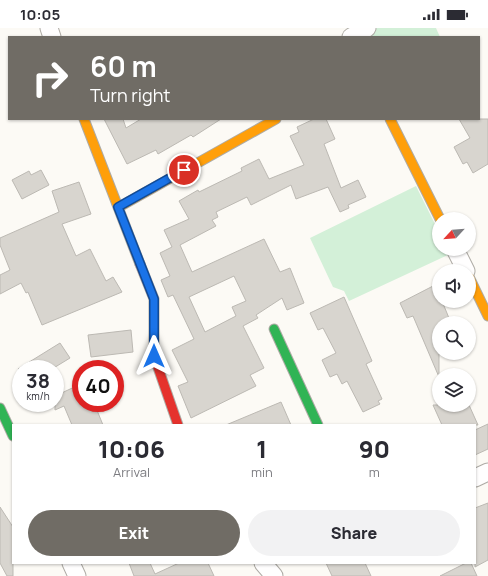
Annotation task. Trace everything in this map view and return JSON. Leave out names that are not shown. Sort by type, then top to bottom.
[{"type":"street","points":[[352,36],[367,28]]},
{"type":"street","points":[[84,120],[154,299],[154,356],[178,424]]},
{"type":"street","points":[[118,207],[274,120]]},
{"type":"street","points":[[390,120],[436,212]]},
{"type":"street","points":[[477,283],[488,316]]},
{"type":"street","points":[[274,329],[318,424]]},
{"type":"street","points":[[0,408],[12,434]]},
{"type":"street","points":[[476,478],[488,472]]},
{"type":"street","points":[[71,564],[77,576]]},
{"type":"green space","points":[[377,28],[436,28],[440,36],[362,36]]},
{"type":"green space","points":[[416,186],[432,218],[432,256],[446,256],[349,301],[344,291],[333,287],[310,238]]},
{"type":"building","points":[[488,119],[488,164],[473,173],[467,162],[463,164],[454,147],[470,138],[460,120]]},
{"type":"building","points":[[105,120],[123,120],[126,128],[139,120],[219,120],[193,137],[191,135],[158,154],[156,150],[127,164]]},
{"type":"building","points":[[312,120],[326,120],[335,139],[324,144],[341,188],[358,180],[366,197],[348,205],[349,208],[340,212],[328,187],[296,199],[291,185],[251,205],[247,197],[216,212],[218,217],[212,220],[216,226],[180,245],[192,272],[264,239],[280,272],[290,268],[304,303],[287,310],[282,298],[256,315],[258,318],[243,326],[264,368],[250,375],[256,386],[191,418],[178,386],[188,382],[172,350],[194,339],[173,295],[168,297],[161,280],[170,276],[160,253],[172,247],[164,230],[189,219],[179,201],[198,190],[199,192],[242,171],[241,168],[259,159],[269,179],[304,165],[290,136],[299,132],[297,127]],"holes":[[[234,276],[246,301],[232,307],[236,316],[205,332],[189,297]]]},
{"type":"building","points":[[41,170],[49,185],[22,199],[12,180],[29,171],[31,175]]},
{"type":"building","points":[[79,182],[91,214],[62,224],[76,256],[90,249],[106,281],[113,277],[122,292],[42,325],[28,292],[26,293],[21,283],[0,294],[0,275],[10,270],[0,245],[0,238],[59,212],[52,191]]},
{"type":"building","points":[[432,287],[432,308],[445,308],[448,316],[432,316],[432,360],[439,360],[439,368],[435,368],[413,316],[407,318],[400,303]]},
{"type":"building","points":[[344,297],[372,361],[366,364],[382,399],[378,401],[380,404],[363,412],[347,381],[342,384],[337,374],[330,377],[322,360],[336,353],[323,328],[318,330],[310,313]]},
{"type":"building","points":[[131,330],[133,352],[91,357],[88,335]]},
{"type":"building","points":[[60,343],[70,358],[64,362],[64,360],[33,360]]},
{"type":"building","points":[[72,388],[72,412],[98,412],[103,424],[72,424],[64,406],[64,392]]},
{"type":"building","points":[[281,402],[291,424],[228,424]]},
{"type":"building","points":[[436,412],[472,412],[478,425],[442,424]]},
{"type":"building","points":[[488,424],[488,449],[476,455],[476,430]]},
{"type":"building","points":[[488,503],[488,560],[475,567],[476,564],[476,508]]},
{"type":"building","points":[[0,507],[12,525],[13,576],[7,576],[0,563]]},
{"type":"building","points":[[129,564],[150,564],[155,574],[177,564],[208,564],[214,576],[134,576]]},
{"type":"building","points":[[326,564],[365,564],[371,576],[332,576]]},
{"type":"building","points":[[464,564],[471,564],[477,576],[440,576]]},
{"type":"traffic: fast","points":[[274,329],[318,424]]},
{"type":"traffic: fast","points":[[0,408],[12,434]]},
{"type":"traffic: slow","points":[[84,120],[140,264]]},
{"type":"traffic: slow","points":[[119,207],[274,120]]},
{"type":"traffic: slow","points":[[390,120],[436,212]]},
{"type":"traffic: slow","points":[[476,291],[488,316]]},
{"type":"traffic: jam","points":[[140,264],[154,299],[154,356],[178,424]]},
{"type":"route","points":[[154,356],[154,299],[118,207],[184,170]]}]
